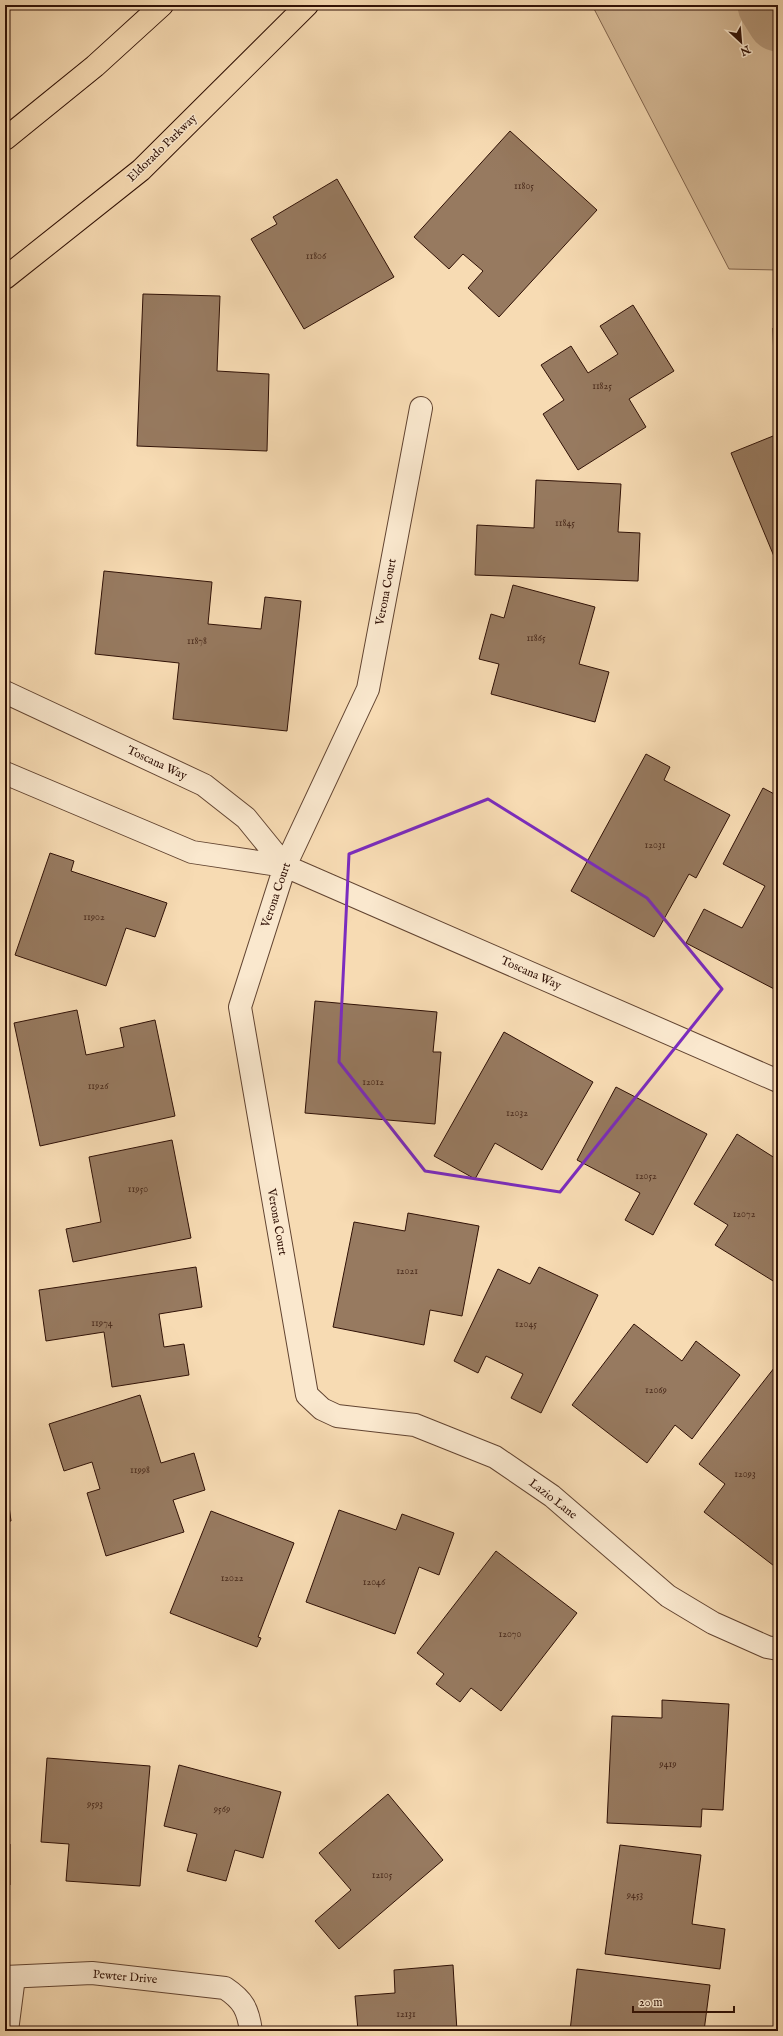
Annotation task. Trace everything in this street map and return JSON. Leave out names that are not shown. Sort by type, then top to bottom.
[{"type":"main road","points":[[5,139],[95,66],[162,5]]},
{"type":"main road","name":"Eldorado Parkway","points":[[5,278],[141,170],[307,5]]},
{"type":"street","name":"Verona Court","points":[[307,1395],[240,1007],[285,866],[368,689],[421,408]]},
{"type":"street","name":"Toscana Way","points":[[5,692],[204,785],[246,818],[285,866]]},
{"type":"street","name":"Toscana Way","points":[[5,773],[192,852],[285,866],[778,1081]]},
{"type":"street","name":"Lazio Lane","points":[[307,1395],[322,1409],[337,1416],[415,1425],[495,1457],[552,1496],[668,1596],[713,1623],[767,1647],[778,1649]]},
{"type":"street","name":"Pewter Drive","points":[[10,1977],[92,1973],[214,1985],[225,1988],[240,1999],[248,2013],[251,2031]]},
{"type":"lane","points":[[8,2031],[10,1977]]},
{"type":"highlighted area","points":[[488,799],[647,898],[722,989],[560,1192],[425,1171],[339,1062],[349,854]]},
{"type":"shaded area","points":[[592,5],[778,5],[778,270],[729,269]]},
{"type":"building","points":[[510,131],[597,210],[499,317],[468,288],[483,271],[463,254],[449,269],[414,237]]},
{"type":"building","points":[[337,179],[394,277],[304,329],[251,239],[277,224],[273,217]]},
{"type":"building","points":[[143,294],[220,296],[217,371],[269,374],[267,451],[137,446]]},
{"type":"building","points":[[633,305],[674,371],[629,399],[646,427],[578,470],[543,414],[564,400],[541,365],[571,346],[588,373],[618,354],[600,326]]},
{"type":"building","points":[[773,328],[778,328],[778,399],[775,399]]},
{"type":"building","points":[[778,434],[778,566],[731,453]]},
{"type":"building","points":[[536,480],[621,484],[618,532],[640,533],[638,581],[475,575],[477,525],[534,528]]},
{"type":"building","points":[[104,571],[212,582],[208,624],[261,629],[265,597],[301,601],[287,731],[173,719],[179,663],[95,654]]},
{"type":"building","points":[[513,585],[595,607],[579,664],[609,672],[595,722],[491,694],[499,664],[479,659],[491,614],[504,618]]},
{"type":"building","points":[[646,754],[670,767],[664,780],[730,815],[696,878],[689,874],[654,937],[571,891]]},
{"type":"building","points":[[763,788],[778,796],[778,991],[686,943],[704,909],[742,928],[765,886],[723,864]]},
{"type":"building","points":[[50,853],[74,861],[71,871],[167,903],[155,937],[126,928],[106,986],[15,955]]},
{"type":"building","points":[[315,1001],[437,1012],[433,1052],[441,1052],[435,1124],[305,1113]]},
{"type":"building","points":[[77,1010],[86,1055],[124,1047],[120,1028],[155,1020],[175,1116],[40,1146],[14,1023]]},
{"type":"building","points":[[504,1032],[593,1082],[542,1170],[495,1143],[475,1179],[434,1156]]},
{"type":"building","points":[[616,1087],[707,1134],[653,1235],[625,1220],[640,1193],[577,1160]]},
{"type":"building","points":[[737,1134],[778,1160],[778,1284],[715,1245],[728,1225],[694,1204]]},
{"type":"building","points":[[172,1140],[191,1238],[73,1262],[66,1229],[101,1222],[89,1157]]},
{"type":"building","points":[[408,1213],[479,1226],[462,1316],[430,1310],[424,1345],[333,1327],[354,1222],[405,1231]]},
{"type":"building","points":[[196,1267],[202,1307],[159,1314],[164,1347],[184,1344],[189,1375],[112,1387],[104,1332],[46,1341],[39,1290]]},
{"type":"building","points":[[539,1267],[598,1295],[541,1413],[511,1398],[523,1374],[486,1356],[478,1373],[454,1361],[498,1269],[530,1284]]},
{"type":"building","points":[[634,1324],[682,1361],[696,1341],[740,1375],[692,1439],[675,1425],[647,1463],[572,1405]]},
{"type":"building","points":[[778,1363],[778,1569],[704,1512],[725,1484],[699,1464]]},
{"type":"building","points":[[140,1395],[161,1463],[194,1453],[205,1490],[173,1500],[184,1532],[106,1556],[87,1493],[100,1489],[92,1462],[64,1471],[49,1424]]},
{"type":"building","points":[[5,1476],[11,1521],[5,1522]]},
{"type":"building","points":[[339,1510],[396,1530],[402,1514],[454,1533],[439,1575],[419,1567],[395,1634],[306,1602]]},
{"type":"building","points":[[211,1511],[294,1543],[258,1637],[261,1638],[257,1647],[170,1613]]},
{"type":"building","points":[[496,1551],[577,1613],[501,1711],[471,1688],[460,1702],[436,1684],[444,1674],[417,1653]]},
{"type":"building","points":[[662,1700],[729,1704],[723,1810],[702,1809],[701,1827],[607,1823],[612,1716],[662,1718]]},
{"type":"building","points":[[47,1758],[150,1766],[140,1886],[66,1881],[69,1844],[41,1842]]},
{"type":"building","points":[[179,1765],[281,1792],[263,1858],[235,1850],[226,1881],[187,1871],[197,1834],[164,1826]]},
{"type":"building","points":[[388,1794],[443,1860],[339,1949],[315,1921],[351,1890],[319,1853]]},
{"type":"building","points":[[5,1844],[10,1844],[10,1885],[5,1885]]},
{"type":"building","points":[[620,1845],[701,1855],[692,1924],[725,1929],[720,1969],[605,1954]]},
{"type":"building","points":[[453,1965],[457,2031],[358,2031],[355,1996],[395,1993],[394,1970]]},
{"type":"building","points":[[577,1969],[710,1985],[704,2031],[570,2031]]},
{"type":"waterway","points":[[768,5],[778,21]]}]
